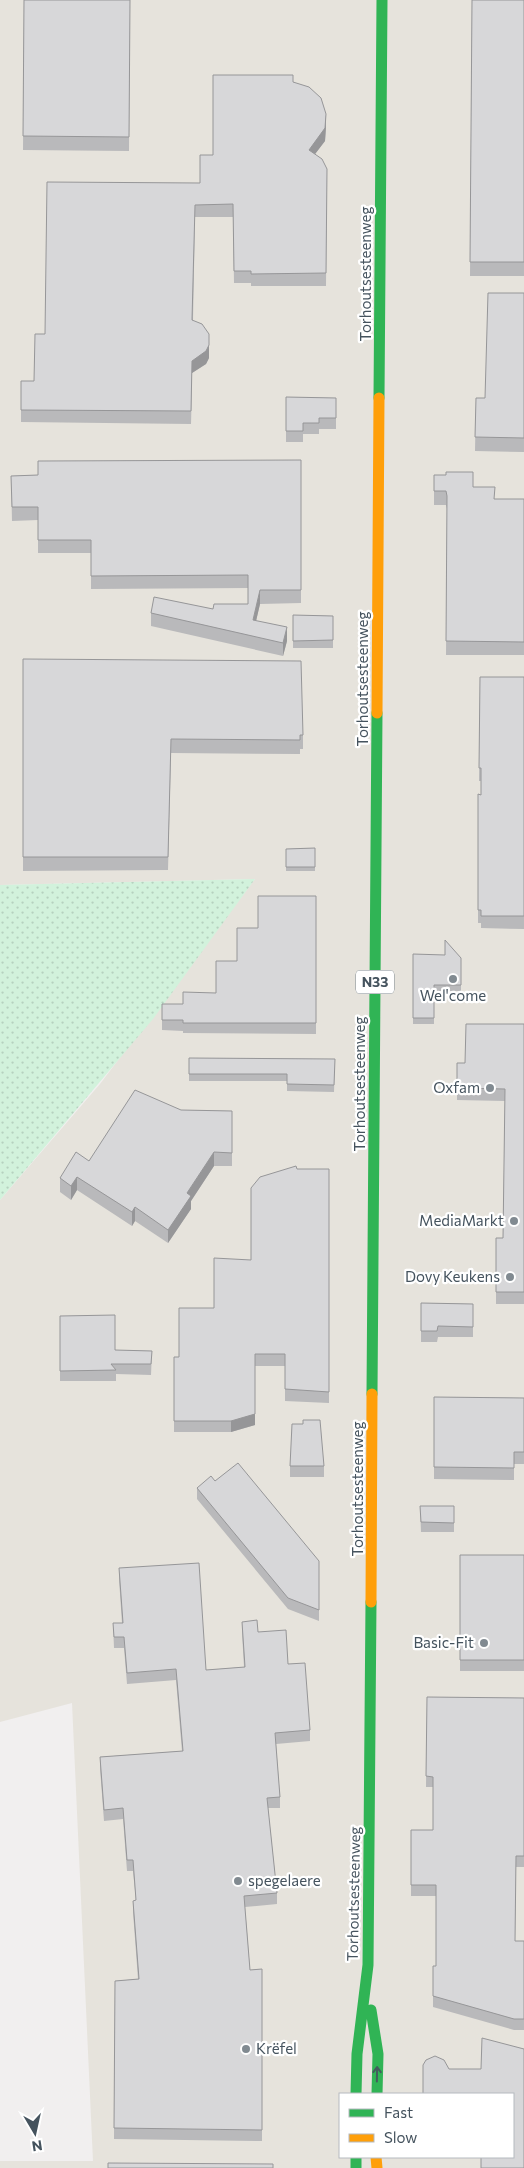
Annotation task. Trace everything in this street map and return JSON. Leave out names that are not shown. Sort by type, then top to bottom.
[{"type":"main road","name":"Torhoutsesteenweg","points":[[356,2093],[356,2054],[367,1988],[372,1663],[382,0]]},
{"type":"main road","name":"Torhoutsesteenweg","points":[[367,1988],[378,2054],[377,2093]]},
{"type":"shaded area","points":[[0,0],[524,0],[524,2168],[0,2168],[0,2161],[93,2161],[72,1703],[0,1722],[0,1200],[100,1084],[255,879],[0,885]]},
{"type":"green space","points":[[255,879],[153,1019],[0,1200],[0,885]]},
{"type":"building","points":[[24,0],[130,0],[129,137],[23,136]]},
{"type":"building","points":[[472,0],[524,0],[524,262],[470,262]]},
{"type":"building","points":[[213,75],[293,75],[293,82],[309,87],[321,98],[326,114],[325,128],[309,150],[322,159],[327,169],[326,273],[251,274],[251,271],[234,271],[233,204],[195,205],[192,320],[202,324],[209,334],[209,345],[206,351],[192,361],[191,411],[21,410],[21,381],[34,381],[35,334],[45,334],[47,182],[200,183],[200,155],[213,155]]},
{"type":"building","points":[[488,293],[524,293],[524,438],[475,437],[476,398],[485,398]]},
{"type":"building","points":[[286,397],[336,398],[336,418],[319,418],[319,423],[303,423],[303,431],[286,431]]},
{"type":"building","points":[[301,460],[301,590],[260,590],[253,620],[287,627],[283,643],[151,613],[154,597],[213,609],[214,604],[248,604],[248,575],[91,576],[91,540],[38,540],[38,507],[12,507],[11,476],[38,475],[38,461]]},
{"type":"building","points":[[446,472],[473,472],[473,487],[495,487],[494,499],[524,499],[524,642],[446,641],[447,496],[446,491],[434,491],[434,475],[446,475]]},
{"type":"building","points":[[293,615],[333,616],[333,640],[293,641]]},
{"type":"building","points":[[23,659],[301,661],[303,735],[300,735],[300,740],[171,739],[168,857],[23,857]]},
{"type":"building","points":[[480,677],[524,677],[524,916],[481,916],[481,910],[478,910],[478,794],[481,795],[481,768],[479,768]]},
{"type":"building","points":[[315,848],[315,867],[286,867],[286,849]]},
{"type":"building","points":[[258,896],[316,896],[316,1023],[183,1023],[183,1020],[162,1020],[162,1004],[183,1004],[183,992],[216,993],[216,961],[237,961],[237,928],[258,928]]},
{"type":"building","points":[[445,940],[461,958],[461,985],[434,985],[434,1018],[413,1018],[413,954],[445,955]]},
{"type":"building","points":[[466,1024],[524,1024],[524,1292],[496,1292],[496,1238],[503,1238],[505,1089],[457,1088],[457,1063],[465,1063]]},
{"type":"building","points":[[189,1058],[335,1059],[334,1085],[287,1084],[287,1074],[189,1074]]},
{"type":"building","points":[[135,1090],[181,1110],[232,1111],[232,1153],[214,1152],[187,1193],[191,1196],[168,1230],[135,1207],[132,1212],[77,1177],[71,1186],[60,1178],[76,1152],[89,1161]]},
{"type":"building","points":[[296,1166],[297,1169],[329,1169],[329,1392],[285,1389],[285,1354],[255,1354],[255,1414],[231,1421],[174,1421],[174,1357],[179,1357],[179,1308],[214,1308],[214,1258],[251,1260],[251,1188],[260,1177]]},
{"type":"building","points":[[421,1303],[473,1304],[473,1327],[438,1326],[437,1331],[421,1331]]},
{"type":"building","points":[[115,1315],[115,1350],[152,1351],[151,1364],[111,1364],[116,1370],[60,1371],[60,1316]]},
{"type":"building","points":[[434,1397],[524,1398],[524,1452],[514,1452],[514,1468],[434,1467]]},
{"type":"building","points":[[303,1420],[320,1420],[324,1466],[290,1466],[292,1424],[303,1424]]},
{"type":"building","points":[[238,1463],[319,1561],[319,1610],[288,1598],[197,1488],[211,1476],[215,1481]]},
{"type":"building","points":[[420,1506],[454,1506],[454,1523],[421,1522]]},
{"type":"building","points":[[460,1555],[524,1555],[524,1660],[460,1660]]},
{"type":"building","points":[[199,1563],[206,1670],[245,1667],[242,1622],[257,1620],[258,1632],[286,1630],[288,1664],[305,1663],[310,1730],[275,1733],[280,1797],[267,1798],[277,1893],[244,1896],[250,1970],[262,1969],[262,2130],[114,2128],[115,1981],[139,1979],[133,1901],[136,1900],[133,1860],[127,1860],[123,1808],[104,1810],[100,1757],[183,1751],[176,1669],[127,1673],[124,1637],[114,1637],[113,1623],[123,1623],[119,1568]]},
{"type":"building","points":[[427,1697],[524,1698],[524,1856],[516,1856],[515,1941],[524,1941],[524,2019],[514,2019],[433,1996],[433,1966],[436,1966],[436,1885],[411,1885],[411,1830],[433,1830],[433,1777],[426,1776]]},
{"type":"building","points":[[482,2038],[524,2049],[524,2168],[481,2168],[481,2158],[514,2158],[514,2093],[423,2093],[423,2065],[426,2060],[435,2056],[444,2060],[449,2069],[481,2069]]},
{"type":"building","points":[[108,2163],[273,2164],[273,2168],[108,2168]]},
{"type":"traffic: fast","points":[[379,398],[382,0]]},
{"type":"traffic: fast","points":[[372,1394],[377,713]]},
{"type":"traffic: fast","points":[[356,2093],[357,2054],[368,1965],[371,1602]]},
{"type":"traffic: fast","points":[[371,2010],[378,2054],[377,2093]]},
{"type":"traffic: fast","points":[[356,2158],[356,2168]]},
{"type":"traffic: slow","points":[[377,713],[379,398]]},
{"type":"traffic: slow","points":[[371,1602],[372,1394]]},
{"type":"traffic: slow","points":[[376,2158],[377,2168]]},
{"type":"place","name":"Wel'come","points":[[453,979]]},
{"type":"place","name":"Oxfam","points":[[490,1088]]},
{"type":"place","name":"MediaMarkt","points":[[514,1221]]},
{"type":"place","name":"Dovy Keukens","points":[[510,1277]]},
{"type":"place","name":"Basic-Fit","points":[[484,1643]]},
{"type":"place","name":"spegelaere","points":[[238,1881]]},
{"type":"place","name":"Krëfel","points":[[246,2049]]}]
